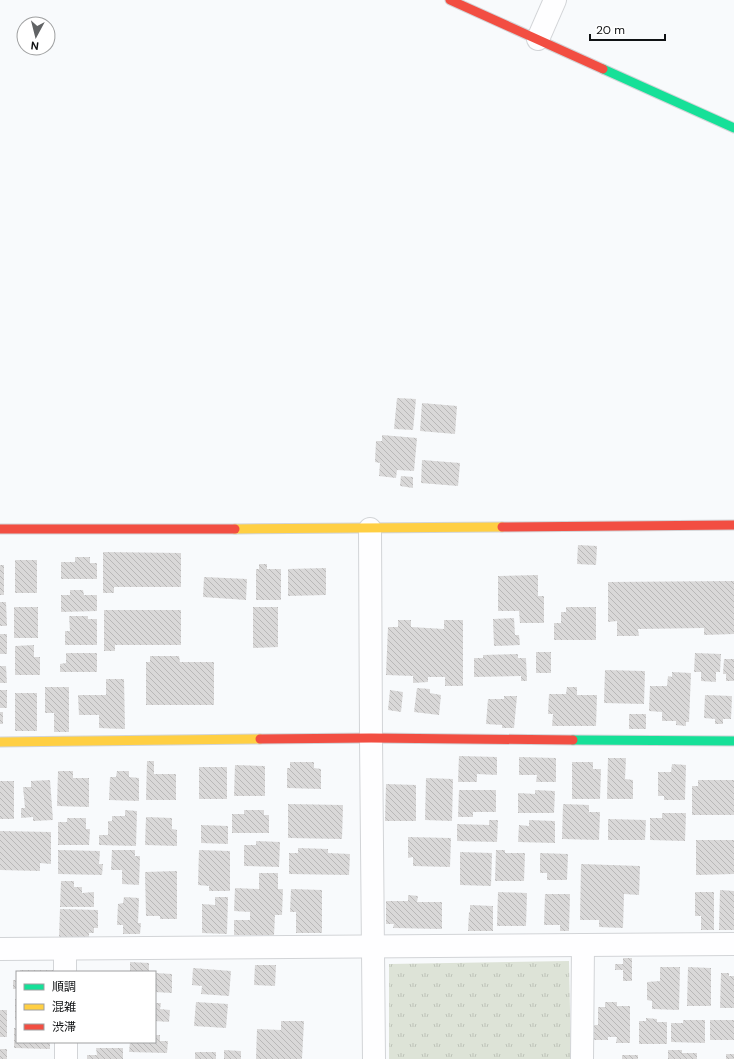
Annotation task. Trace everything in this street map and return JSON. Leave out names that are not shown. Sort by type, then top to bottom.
[{"type":"street","points":[[450,0],[734,128]]},
{"type":"street","points":[[538,39],[555,0]]},
{"type":"street","points":[[0,529],[370,529],[734,526]]},
{"type":"street","points":[[370,529],[374,1059]]},
{"type":"street","points":[[0,742],[371,738],[734,741]]},
{"type":"street","points":[[0,949],[734,944]]},
{"type":"street","points":[[582,1059],[583,945]]},
{"type":"street","points":[[65,949],[65,971]]},
{"type":"street","points":[[66,1043],[66,1059]]},
{"type":"green space","points":[[569,961],[571,1059],[389,1059],[389,964]]},
{"type":"building","points":[[397,398],[416,399],[413,430],[394,429]]},
{"type":"building","points":[[422,403],[457,406],[455,434],[420,431]]},
{"type":"building","points":[[382,435],[417,438],[414,471],[397,470],[396,478],[379,476],[380,463],[375,462],[376,441],[382,441]]},
{"type":"building","points":[[422,460],[460,463],[458,486],[421,483]]},
{"type":"building","points":[[401,476],[413,477],[413,488],[400,486]]},
{"type":"building","points":[[578,545],[597,546],[596,565],[577,564]]},
{"type":"building","points":[[103,552],[181,553],[181,587],[114,587],[114,593],[103,593]]},
{"type":"building","points":[[75,557],[90,557],[90,563],[97,563],[97,579],[61,579],[61,562],[75,562]]},
{"type":"building","points":[[15,560],[37,560],[37,593],[15,593]]},
{"type":"building","points":[[259,564],[267,564],[267,569],[281,569],[281,600],[256,600],[256,569],[259,569]]},
{"type":"building","points":[[0,565],[4,565],[4,595],[0,595]]},
{"type":"building","points":[[326,568],[326,595],[288,596],[288,569]]},
{"type":"building","points":[[538,575],[538,596],[544,596],[544,623],[520,623],[519,611],[498,611],[498,576]]},
{"type":"building","points":[[204,577],[247,579],[246,600],[203,597]]},
{"type":"building","points":[[734,581],[734,634],[704,635],[704,628],[638,629],[639,636],[617,636],[617,621],[608,622],[608,582]]},
{"type":"building","points":[[70,590],[83,590],[84,595],[97,595],[97,611],[61,612],[61,595],[70,595]]},
{"type":"building","points":[[0,602],[6,602],[7,626],[0,626]]},
{"type":"building","points":[[14,607],[38,607],[38,638],[14,638]]},
{"type":"building","points":[[253,607],[278,607],[278,647],[253,648]]},
{"type":"building","points":[[566,607],[596,607],[596,640],[554,640],[554,623],[561,623],[561,612],[566,612]]},
{"type":"building","points":[[104,610],[181,610],[181,645],[115,645],[115,651],[104,651]]},
{"type":"building","points":[[69,616],[88,616],[88,619],[97,619],[97,645],[65,645],[65,631],[70,631]]},
{"type":"building","points":[[514,618],[515,635],[519,635],[520,645],[494,646],[493,619]]},
{"type":"building","points":[[398,620],[411,620],[411,627],[444,629],[444,620],[463,620],[463,686],[445,686],[445,677],[428,677],[428,682],[413,683],[413,676],[386,675],[388,627],[398,627]]},
{"type":"building","points":[[0,634],[7,634],[7,654],[0,654]]},
{"type":"building","points":[[34,645],[34,657],[40,657],[40,675],[15,675],[15,646]]},
{"type":"building","points":[[536,652],[551,652],[551,673],[536,673]]},
{"type":"building","points":[[66,653],[97,653],[97,672],[60,672],[60,664],[66,663]]},
{"type":"building","points":[[695,653],[721,654],[720,672],[716,672],[716,682],[701,681],[701,672],[694,672]]},
{"type":"building","points":[[518,654],[518,658],[526,658],[527,681],[521,681],[521,676],[474,677],[474,658],[483,658],[483,655]]},
{"type":"building","points":[[150,656],[179,656],[180,662],[214,662],[214,705],[146,705],[146,662],[150,662]]},
{"type":"building","points":[[724,659],[734,659],[734,681],[726,681],[726,674],[723,674]]},
{"type":"building","points":[[0,666],[6,666],[7,683],[0,683]]},
{"type":"building","points":[[605,670],[645,671],[644,704],[604,703]]},
{"type":"building","points":[[672,672],[691,673],[689,722],[686,722],[686,726],[676,725],[676,721],[662,721],[662,712],[649,711],[650,686],[667,686],[668,676],[672,677]]},
{"type":"building","points":[[106,679],[124,679],[125,729],[99,728],[99,715],[79,715],[78,695],[106,695]]},
{"type":"building","points":[[45,687],[69,687],[69,732],[54,732],[54,713],[45,713]]},
{"type":"building","points":[[567,687],[577,687],[577,695],[597,695],[596,726],[552,726],[553,714],[548,714],[549,694],[566,694]]},
{"type":"building","points":[[417,688],[430,689],[430,693],[441,695],[439,715],[414,712]]},
{"type":"building","points":[[0,690],[7,690],[7,708],[0,708]]},
{"type":"building","points":[[390,690],[403,692],[401,712],[388,710]]},
{"type":"building","points":[[15,693],[37,693],[37,731],[15,731]]},
{"type":"building","points":[[705,695],[732,696],[731,719],[723,719],[723,724],[715,724],[715,719],[704,718]]},
{"type":"building","points":[[504,696],[517,696],[514,728],[502,728],[502,725],[486,724],[488,699],[504,699]]},
{"type":"building","points":[[0,712],[3,712],[3,724],[0,724]]},
{"type":"building","points":[[629,714],[646,714],[646,729],[629,729]]},
{"type":"building","points":[[459,756],[497,757],[497,775],[477,774],[477,782],[458,782]]},
{"type":"building","points":[[519,757],[556,758],[556,782],[536,782],[537,775],[519,775]]},
{"type":"building","points":[[608,758],[626,758],[625,779],[633,780],[633,799],[607,799]]},
{"type":"building","points":[[147,761],[154,761],[154,774],[176,774],[176,800],[146,800]]},
{"type":"building","points":[[290,762],[314,762],[314,768],[321,769],[321,789],[287,788],[287,768],[290,768]]},
{"type":"building","points":[[572,762],[593,762],[593,769],[601,769],[600,799],[572,799]]},
{"type":"building","points":[[672,764],[686,765],[685,800],[664,800],[664,796],[658,796],[658,772],[671,772]]},
{"type":"building","points":[[235,765],[265,766],[265,796],[234,796]]},
{"type":"building","points":[[199,767],[227,767],[227,799],[199,799]]},
{"type":"building","points":[[58,771],[73,771],[73,778],[89,778],[89,807],[57,806]]},
{"type":"building","points":[[117,771],[129,771],[129,777],[139,778],[139,801],[109,800],[110,777],[116,777]]},
{"type":"building","points":[[426,778],[453,779],[452,821],[425,820]]},
{"type":"building","points":[[50,780],[53,820],[33,821],[33,817],[21,818],[21,808],[25,808],[23,787],[31,787],[31,781]]},
{"type":"building","points":[[698,780],[734,780],[734,815],[692,815],[692,786],[698,786]]},
{"type":"building","points":[[0,781],[14,781],[14,819],[0,819]]},
{"type":"building","points":[[386,784],[416,785],[416,821],[385,821]]},
{"type":"building","points":[[459,790],[496,790],[496,812],[473,812],[473,817],[458,817]]},
{"type":"building","points":[[535,790],[555,791],[554,813],[518,813],[518,793],[535,794]]},
{"type":"building","points":[[288,804],[343,805],[342,839],[288,838]]},
{"type":"building","points":[[563,804],[589,805],[589,812],[600,812],[599,840],[562,839]]},
{"type":"building","points":[[125,810],[137,811],[136,846],[99,845],[99,835],[108,835],[108,821],[112,821],[112,816],[125,816]]},
{"type":"building","points":[[244,810],[264,810],[264,815],[269,815],[269,833],[232,833],[232,814],[244,814]]},
{"type":"building","points":[[662,813],[686,813],[685,841],[650,840],[650,818],[662,818]]},
{"type":"building","points":[[146,817],[172,818],[172,829],[177,830],[177,846],[145,845]]},
{"type":"building","points":[[67,818],[86,818],[86,829],[90,829],[89,845],[58,845],[58,822],[67,822]]},
{"type":"building","points":[[608,819],[646,820],[645,840],[608,840]]},
{"type":"building","points":[[489,820],[498,820],[497,842],[457,841],[457,824],[489,825]]},
{"type":"building","points":[[529,820],[555,821],[555,843],[518,842],[519,825],[529,826]]},
{"type":"building","points":[[201,825],[228,826],[228,844],[201,843]]},
{"type":"building","points":[[0,831],[51,832],[51,864],[40,863],[40,871],[0,870]]},
{"type":"building","points":[[408,837],[451,838],[450,867],[413,866],[413,857],[408,858]]},
{"type":"building","points":[[696,840],[734,840],[734,874],[696,875]]},
{"type":"building","points":[[256,841],[280,842],[279,867],[244,866],[244,845],[256,845]]},
{"type":"building","points":[[298,848],[328,849],[328,853],[350,854],[349,875],[289,874],[289,853],[298,853]]},
{"type":"building","points":[[58,850],[100,851],[99,864],[103,864],[102,875],[58,874]]},
{"type":"building","points":[[112,850],[135,850],[135,856],[140,856],[139,885],[122,884],[122,870],[111,870]]},
{"type":"building","points":[[199,850],[230,851],[230,891],[209,891],[209,886],[198,885]]},
{"type":"building","points":[[496,850],[505,850],[505,853],[525,853],[524,881],[495,881]]},
{"type":"building","points":[[460,852],[492,853],[491,886],[460,885]]},
{"type":"building","points":[[540,853],[568,854],[567,880],[547,880],[547,873],[540,873]]},
{"type":"building","points":[[581,864],[640,866],[639,895],[624,894],[623,928],[599,927],[599,920],[580,920]]},
{"type":"building","points":[[177,871],[177,919],[160,919],[160,916],[146,916],[145,872]]},
{"type":"building","points":[[259,873],[278,873],[278,889],[283,889],[282,915],[275,915],[274,935],[234,935],[234,920],[250,920],[250,912],[234,911],[235,888],[259,889]]},
{"type":"building","points":[[61,881],[74,881],[74,887],[82,887],[82,893],[94,892],[94,907],[60,907]]},
{"type":"building","points":[[291,889],[322,890],[322,933],[296,933],[296,912],[290,912]]},
{"type":"building","points":[[720,890],[734,891],[734,930],[719,930]]},
{"type":"building","points":[[498,892],[527,893],[526,926],[497,926]]},
{"type":"building","points":[[695,892],[714,892],[714,930],[701,930],[701,916],[695,916]]},
{"type":"building","points":[[545,894],[570,894],[569,931],[560,931],[560,925],[544,925]]},
{"type":"building","points":[[408,895],[418,896],[417,902],[442,902],[442,929],[393,928],[394,924],[386,924],[386,901],[408,901]]},
{"type":"building","points":[[124,897],[139,898],[138,923],[141,923],[140,934],[123,934],[123,925],[117,925],[118,904],[123,903]]},
{"type":"building","points":[[215,897],[228,897],[227,934],[202,933],[202,904],[215,905]]},
{"type":"building","points":[[470,905],[493,906],[493,931],[468,931]]},
{"type":"building","points":[[60,909],[98,910],[98,928],[94,928],[94,933],[89,933],[89,938],[59,937]]},
{"type":"building","points":[[623,958],[632,958],[632,981],[623,981],[623,970],[615,970],[615,964],[623,964]]},
{"type":"building","points":[[130,962],[149,963],[149,971],[130,971]]},
{"type":"building","points":[[255,965],[276,965],[275,986],[254,985]]},
{"type":"building","points":[[660,967],[680,967],[679,1010],[652,1009],[652,1001],[647,1000],[647,982],[660,981]]},
{"type":"building","points":[[688,967],[711,968],[711,1006],[687,1006]]},
{"type":"building","points":[[193,968],[231,971],[229,996],[201,994],[202,986],[192,985]]},
{"type":"building","points":[[20,970],[58,970],[58,971]]},
{"type":"building","points":[[156,973],[172,974],[172,993],[156,992]]},
{"type":"building","points":[[721,973],[729,973],[729,976],[734,976],[734,1008],[720,1008]]},
{"type":"building","points":[[13,980],[16,980],[16,989],[13,989]]},
{"type":"building","points":[[15,999],[16,999],[16,1020]]},
{"type":"building","points":[[196,1002],[228,1004],[226,1028],[194,1026]]},
{"type":"building","points":[[605,1002],[617,1002],[617,1006],[630,1006],[630,1043],[616,1043],[617,1037],[608,1037],[608,1040],[592,1040],[593,1025],[598,1025],[598,1007],[605,1007]]},
{"type":"building","points":[[156,1003],[161,1003],[160,1009],[170,1010],[169,1022],[156,1021]]},
{"type":"building","points":[[0,1010],[7,1010],[7,1037],[0,1037]]},
{"type":"building","points":[[646,1018],[657,1019],[657,1022],[667,1022],[667,1044],[639,1044],[639,1021],[646,1021]]},
{"type":"building","points":[[683,1020],[705,1020],[705,1043],[671,1042],[671,1023],[683,1023]]},
{"type":"building","points":[[710,1020],[734,1020],[734,1040],[710,1040]]},
{"type":"building","points":[[281,1021],[304,1021],[302,1059],[256,1059],[257,1029],[281,1030]]},
{"type":"building","points":[[14,1028],[16,1028],[16,1043],[50,1043],[50,1049],[14,1048]]},
{"type":"building","points":[[156,1035],[160,1035],[160,1041],[168,1041],[167,1053],[129,1052],[130,1043],[156,1043]]},
{"type":"building","points":[[96,1048],[123,1048],[123,1059],[87,1059],[87,1055],[97,1055]]},
{"type":"building","points":[[0,1049],[7,1049],[7,1059],[0,1059]]},
{"type":"building","points":[[224,1050],[241,1051],[241,1059],[224,1059]]},
{"type":"building","points":[[668,1050],[682,1050],[682,1053],[697,1053],[697,1059],[668,1059]]},
{"type":"building","points":[[195,1052],[216,1052],[216,1059],[195,1059]]},
{"type":"building","points":[[726,1054],[734,1054],[734,1059],[726,1059]]},
{"type":"building","points":[[622,1055],[638,1055],[638,1059],[622,1059]]},
{"type":"traffic: fast","points":[[603,69],[734,128]]},
{"type":"traffic: fast","points":[[573,740],[734,741]]},
{"type":"traffic: slow","points":[[235,529],[502,527]]},
{"type":"traffic: slow","points":[[0,742],[260,739]]},
{"type":"traffic: jam","points":[[450,0],[603,69]]},
{"type":"traffic: jam","points":[[502,527],[734,525]]},
{"type":"traffic: jam","points":[[0,529],[235,529]]},
{"type":"traffic: jam","points":[[260,739],[371,738],[573,740]]}]
